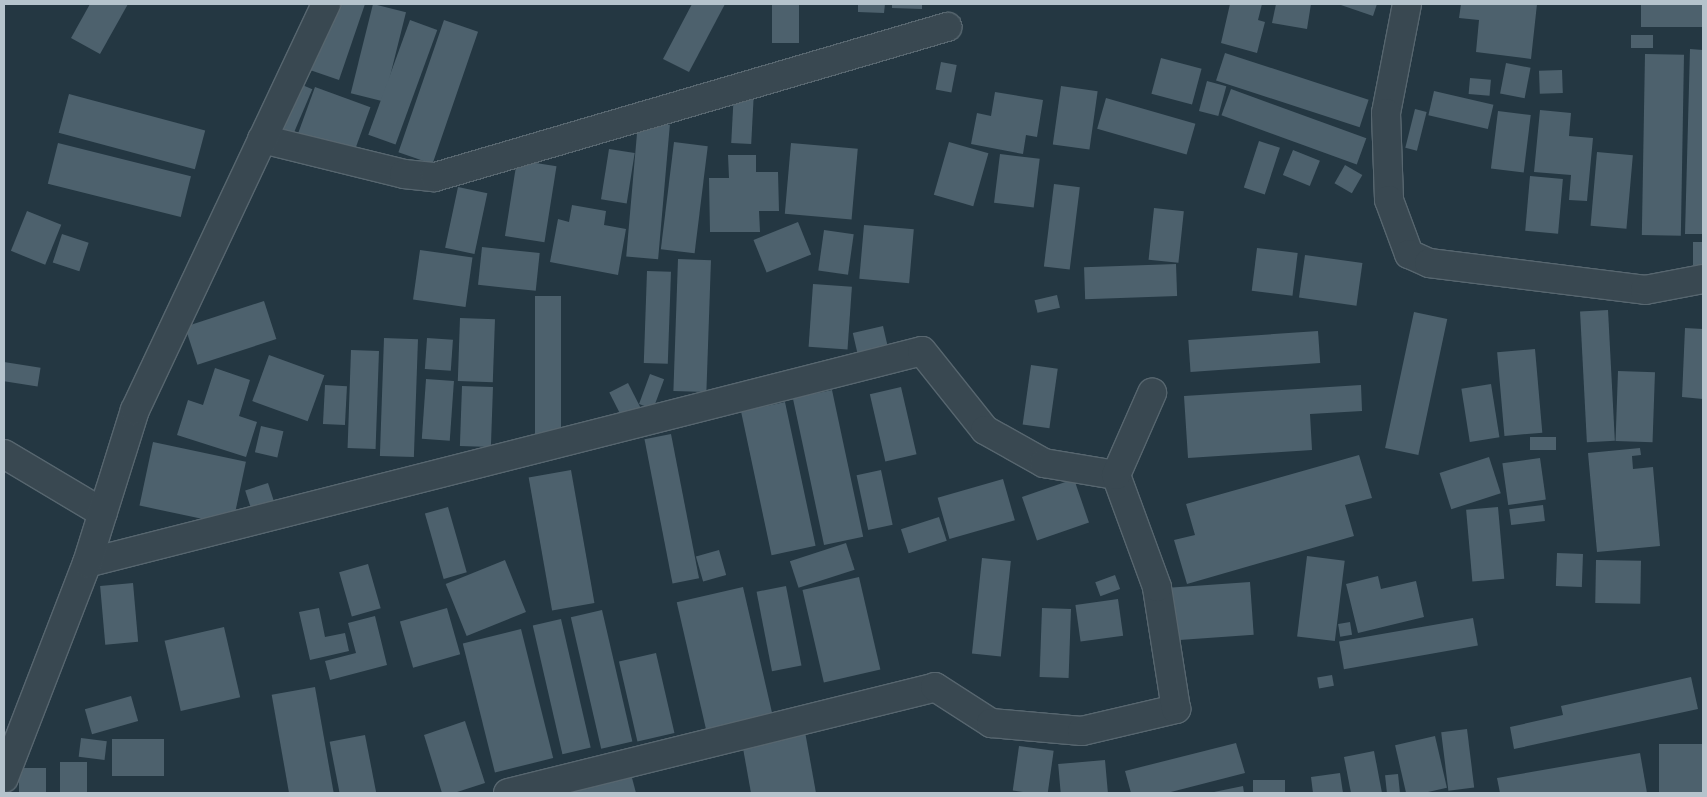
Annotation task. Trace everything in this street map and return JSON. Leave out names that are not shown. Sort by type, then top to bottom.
[{"type":"street","points":[[4,778],[87,563],[135,410],[326,4]]},
{"type":"street","points":[[1407,4],[1386,113],[1389,200],[1408,254],[1428,263],[1645,290],[1703,279]]},
{"type":"street","points":[[262,139],[404,174],[435,177],[948,27]]},
{"type":"street","points":[[87,563],[922,351],[985,430],[1044,463],[1116,474]]},
{"type":"street","points":[[508,793],[934,687],[991,723],[1055,729],[1082,731],[1176,709],[1157,587],[1116,474],[1152,393]]},
{"type":"street","points":[[4,454],[103,513]]},
{"type":"building","points":[[90,4],[128,4],[100,54],[71,38]]},
{"type":"building","points":[[329,4],[365,4],[339,80],[307,69]]},
{"type":"building","points":[[373,4],[406,12],[384,101],[351,93]]},
{"type":"building","points":[[692,4],[725,4],[689,72],[663,59]]},
{"type":"building","points":[[772,4],[799,4],[799,43],[772,43]]},
{"type":"building","points":[[858,4],[885,4],[884,13],[858,12]]},
{"type":"building","points":[[892,4],[922,4],[922,9],[892,8]]},
{"type":"building","points":[[1230,4],[1262,4],[1258,20],[1265,22],[1257,53],[1221,43]]},
{"type":"building","points":[[1276,4],[1311,4],[1307,29],[1272,23]]},
{"type":"building","points":[[1338,4],[1377,4],[1373,16]]},
{"type":"building","points":[[1461,4],[1537,4],[1531,59],[1476,52],[1479,20],[1459,18]]},
{"type":"building","points":[[1641,4],[1703,4],[1703,27],[1641,27]]},
{"type":"building","points":[[410,20],[437,30],[396,145],[368,135]]},
{"type":"building","points":[[444,20],[478,32],[432,164],[398,152]]},
{"type":"building","points":[[1631,35],[1653,35],[1653,48],[1631,48]]},
{"type":"building","points":[[1690,49],[1703,50],[1703,234],[1685,234]]},
{"type":"building","points":[[1225,53],[1369,100],[1360,127],[1216,81]]},
{"type":"building","points":[[1645,54],[1684,55],[1681,236],[1642,235]]},
{"type":"building","points":[[1161,58],[1202,69],[1192,105],[1151,94]]},
{"type":"building","points":[[941,62],[957,65],[951,93],[936,89]]},
{"type":"building","points":[[1506,63],[1531,68],[1525,98],[1500,93]]},
{"type":"building","points":[[1562,70],[1563,93],[1540,94],[1539,71]]},
{"type":"building","points":[[1470,78],[1491,80],[1490,96],[1469,94]]},
{"type":"building","points":[[293,81],[312,89],[294,133],[274,125]]},
{"type":"building","points":[[1207,81],[1226,86],[1218,116],[1199,111]]},
{"type":"building","points":[[1061,86],[1098,91],[1089,150],[1053,144]]},
{"type":"building","points":[[315,87],[370,107],[354,153],[298,133]]},
{"type":"building","points":[[1231,89],[1366,138],[1357,165],[1221,115]]},
{"type":"building","points":[[734,90],[754,91],[751,144],[731,143]]},
{"type":"building","points":[[1434,91],[1493,105],[1488,129],[1428,115]]},
{"type":"building","points":[[995,92],[1043,100],[1037,137],[1026,135],[1023,154],[971,144],[977,113],[991,116]]},
{"type":"building","points":[[69,94],[205,130],[195,169],[59,133]]},
{"type":"building","points":[[1106,98],[1195,124],[1187,154],[1097,129]]},
{"type":"building","points":[[1415,109],[1427,112],[1417,151],[1405,148]]},
{"type":"building","points":[[1540,110],[1571,113],[1569,136],[1593,138],[1587,201],[1569,200],[1571,175],[1534,172]]},
{"type":"building","points":[[1498,111],[1531,115],[1524,173],[1491,169]]},
{"type":"building","points":[[638,122],[670,125],[658,259],[626,256]]},
{"type":"building","points":[[1259,141],[1280,148],[1265,194],[1244,188]]},
{"type":"building","points":[[674,142],[708,146],[695,253],[661,249]]},
{"type":"building","points":[[949,142],[988,153],[973,206],[934,195]]},
{"type":"building","points":[[58,143],[191,176],[181,217],[48,184]]},
{"type":"building","points":[[791,143],[858,149],[852,220],[785,214]]},
{"type":"building","points":[[609,149],[635,153],[627,203],[601,199]]},
{"type":"building","points":[[1293,150],[1320,161],[1310,186],[1283,175]]},
{"type":"building","points":[[1597,152],[1633,155],[1626,229],[1591,226]]},
{"type":"building","points":[[1000,154],[1040,159],[1034,208],[994,203]]},
{"type":"building","points":[[728,155],[756,155],[756,172],[778,172],[779,211],[759,211],[760,232],[710,232],[709,178],[729,178]]},
{"type":"building","points":[[517,160],[557,166],[544,242],[505,236]]},
{"type":"building","points":[[1345,165],[1362,175],[1352,193],[1334,183]]},
{"type":"building","points":[[1530,176],[1563,179],[1558,234],[1525,231]]},
{"type":"building","points":[[1054,184],[1080,187],[1070,270],[1044,266]]},
{"type":"building","points":[[458,187],[487,193],[474,254],[445,248]]},
{"type":"building","points":[[572,205],[606,211],[604,225],[626,229],[618,275],[550,262],[558,219],[569,222]]},
{"type":"building","points":[[1154,208],[1184,211],[1178,263],[1149,260]]},
{"type":"building","points":[[27,211],[61,225],[45,265],[11,251]]},
{"type":"building","points":[[798,222],[811,254],[767,272],[753,240]]},
{"type":"building","points":[[864,225],[914,229],[909,283],[859,279]]},
{"type":"building","points":[[824,230],[854,234],[848,275],[818,271]]},
{"type":"building","points":[[62,234],[89,243],[79,271],[53,263]]},
{"type":"building","points":[[1693,242],[1703,242],[1703,265],[1693,265]]},
{"type":"building","points":[[482,247],[540,253],[536,291],[478,285]]},
{"type":"building","points":[[1257,248],[1298,253],[1292,296],[1252,291]]},
{"type":"building","points":[[420,250],[472,257],[466,307],[413,300]]},
{"type":"building","points":[[1305,255],[1362,263],[1356,306],[1299,298]]},
{"type":"building","points":[[678,259],[711,260],[706,392],[673,391]]},
{"type":"building","points":[[1176,264],[1177,296],[1085,299],[1084,267]]},
{"type":"building","points":[[647,271],[671,272],[668,364],[644,363]]},
{"type":"building","points":[[813,284],[852,287],[848,350],[809,347]]},
{"type":"building","points":[[1057,295],[1060,308],[1038,313],[1035,300]]},
{"type":"building","points":[[535,296],[561,296],[561,436],[535,436]]},
{"type":"building","points":[[264,301],[276,339],[197,365],[185,327]]},
{"type":"building","points":[[1608,310],[1615,441],[1587,442],[1580,311]]},
{"type":"building","points":[[1414,312],[1447,319],[1418,455],[1385,448]]},
{"type":"building","points":[[460,318],[495,319],[493,382],[458,381]]},
{"type":"building","points":[[883,326],[888,348],[858,355],[853,333]]},
{"type":"building","points":[[1685,328],[1703,329],[1703,399],[1682,397]]},
{"type":"building","points":[[1318,331],[1320,363],[1191,372],[1188,340]]},
{"type":"building","points":[[384,338],[418,339],[414,457],[380,456]]},
{"type":"building","points":[[427,338],[453,340],[451,371],[425,369]]},
{"type":"building","points":[[1535,349],[1542,433],[1504,436],[1497,352]]},
{"type":"building","points":[[351,350],[379,351],[376,449],[348,448]]},
{"type":"building","points":[[269,355],[324,375],[308,421],[252,401]]},
{"type":"building","points":[[4,362],[41,368],[38,387],[4,381]]},
{"type":"building","points":[[1031,365],[1058,369],[1049,428],[1023,424]]},
{"type":"building","points":[[215,368],[250,380],[239,416],[257,422],[246,457],[177,435],[188,400],[203,405]]},
{"type":"building","points":[[1618,371],[1655,372],[1653,442],[1616,441]]},
{"type":"building","points":[[650,374],[664,379],[653,409],[639,404]]},
{"type":"building","points":[[426,379],[454,381],[450,441],[422,439]]},
{"type":"building","points":[[628,383],[641,408],[622,417],[609,393]]},
{"type":"building","points":[[1491,384],[1499,437],[1470,442],[1461,389]]},
{"type":"building","points":[[325,385],[347,386],[345,425],[323,424]]},
{"type":"building","points":[[1361,385],[1362,411],[1310,414],[1312,450],[1188,458],[1184,396]]},
{"type":"building","points":[[462,386],[493,387],[491,447],[460,446]]},
{"type":"building","points":[[901,387],[917,454],[885,461],[870,394]]},
{"type":"building","points":[[832,390],[863,537],[824,545],[793,398]]},
{"type":"building","points":[[785,402],[816,546],[772,555],[741,411]]},
{"type":"building","points":[[261,426],[283,431],[277,457],[255,452]]},
{"type":"building","points":[[671,434],[699,578],[673,583],[644,439]]},
{"type":"building","points":[[1530,437],[1556,437],[1556,450],[1530,450]]},
{"type":"building","points":[[153,442],[246,462],[232,525],[139,506]]},
{"type":"building","points":[[1640,448],[1641,455],[1632,456],[1633,469],[1653,467],[1660,546],[1597,552],[1588,453]]},
{"type":"building","points":[[1359,455],[1372,498],[1345,505],[1354,536],[1187,584],[1174,540],[1195,535],[1186,504]]},
{"type":"building","points":[[1489,457],[1501,493],[1451,509],[1440,473]]},
{"type":"building","points":[[1540,458],[1546,500],[1508,505],[1502,463]]},
{"type":"building","points":[[571,470],[594,603],[552,610],[529,477]]},
{"type":"building","points":[[881,470],[893,525],[868,530],[857,475]]},
{"type":"building","points":[[1003,479],[1015,520],[949,539],[938,498]]},
{"type":"building","points":[[1074,479],[1089,522],[1037,540],[1022,497]]},
{"type":"building","points":[[268,483],[275,504],[252,511],[245,490]]},
{"type":"building","points":[[1543,505],[1545,521],[1511,525],[1509,509]]},
{"type":"building","points":[[448,507],[467,572],[444,579],[425,514]]},
{"type":"building","points":[[1498,507],[1504,579],[1472,582],[1466,510]]},
{"type":"building","points":[[939,517],[947,541],[909,553],[901,529]]},
{"type":"building","points":[[846,543],[855,570],[799,588],[790,561]]},
{"type":"building","points":[[719,550],[726,575],[703,582],[696,557]]},
{"type":"building","points":[[1557,553],[1583,554],[1582,587],[1556,586]]},
{"type":"building","points":[[1307,556],[1345,561],[1335,641],[1297,636]]},
{"type":"building","points":[[982,558],[1011,561],[1001,657],[972,653]]},
{"type":"building","points":[[505,560],[526,612],[467,636],[446,584]]},
{"type":"building","points":[[1596,560],[1641,561],[1640,604],[1595,603]]},
{"type":"building","points":[[368,564],[381,608],[352,616],[339,572]]},
{"type":"building","points":[[1115,575],[1120,589],[1100,596],[1095,582]]},
{"type":"building","points":[[1378,576],[1381,589],[1416,581],[1424,617],[1358,633],[1346,584]]},
{"type":"building","points":[[859,577],[880,670],[824,683],[802,590]]},
{"type":"building","points":[[1250,582],[1254,635],[1176,640],[1172,587]]},
{"type":"building","points":[[133,583],[138,642],[105,645],[100,586]]},
{"type":"building","points":[[786,586],[801,666],[772,671],[757,592]]},
{"type":"building","points":[[743,587],[773,717],[707,732],[677,602]]},
{"type":"building","points":[[1118,599],[1123,636],[1081,642],[1075,605]]},
{"type":"building","points":[[319,608],[325,637],[345,633],[349,651],[310,660],[299,612]]},
{"type":"building","points":[[447,608],[460,654],[413,668],[400,622]]},
{"type":"building","points":[[1042,608],[1071,609],[1069,678],[1040,677]]},
{"type":"building","points":[[602,610],[632,742],[601,749],[571,617]]},
{"type":"building","points":[[375,616],[387,665],[330,680],[325,661],[356,653],[348,623]]},
{"type":"building","points":[[1473,618],[1478,646],[1344,669],[1339,642]]},
{"type":"building","points":[[561,619],[591,748],[562,754],[533,626]]},
{"type":"building","points":[[1350,622],[1352,635],[1340,637],[1338,624]]},
{"type":"building","points":[[224,627],[240,697],[181,711],[165,641]]},
{"type":"building","points":[[521,629],[553,758],[495,773],[463,644]]},
{"type":"building","points":[[656,653],[674,733],[637,741],[619,662]]},
{"type":"building","points":[[1332,675],[1334,686],[1319,688],[1317,678]]},
{"type":"building","points":[[1691,677],[1698,709],[1514,749],[1510,727],[1563,715],[1561,706]]},
{"type":"building","points":[[315,687],[334,793],[289,793],[272,695]]},
{"type":"building","points":[[131,696],[138,721],[92,734],[85,709]]},
{"type":"building","points":[[465,721],[485,783],[454,793],[442,793],[424,735]]},
{"type":"building","points":[[804,726],[816,793],[751,793],[741,737]]},
{"type":"building","points":[[1467,729],[1474,788],[1448,791],[1441,732]]},
{"type":"building","points":[[365,735],[376,793],[340,793],[330,742]]},
{"type":"building","points":[[1435,736],[1447,788],[1424,793],[1406,793],[1395,745]]},
{"type":"building","points":[[81,738],[107,741],[104,760],[79,757]]},
{"type":"building","points":[[112,739],[164,739],[164,776],[112,776]]},
{"type":"building","points":[[1236,743],[1245,773],[1167,793],[1131,793],[1125,771]]},
{"type":"building","points":[[1659,744],[1703,744],[1703,793],[1659,793]]},
{"type":"building","points":[[1019,746],[1054,751],[1048,793],[1013,791]]},
{"type":"building","points":[[1374,751],[1382,793],[1351,793],[1344,757]]},
{"type":"building","points":[[1640,753],[1647,793],[1500,793],[1497,778]]},
{"type":"building","points":[[1105,760],[1108,793],[1061,793],[1058,764]]},
{"type":"building","points":[[60,762],[87,762],[87,793],[60,793]]},
{"type":"building","points":[[19,768],[46,768],[46,793],[19,793]]},
{"type":"building","points":[[1340,773],[1343,793],[1313,793],[1311,777]]},
{"type":"building","points":[[631,774],[636,793],[573,793],[572,788]]},
{"type":"building","points":[[1398,774],[1400,793],[1387,793],[1385,775]]},
{"type":"building","points":[[1253,780],[1285,780],[1285,793],[1253,793]]},
{"type":"building","points":[[1243,786],[1244,793],[1214,793],[1214,792]]}]
